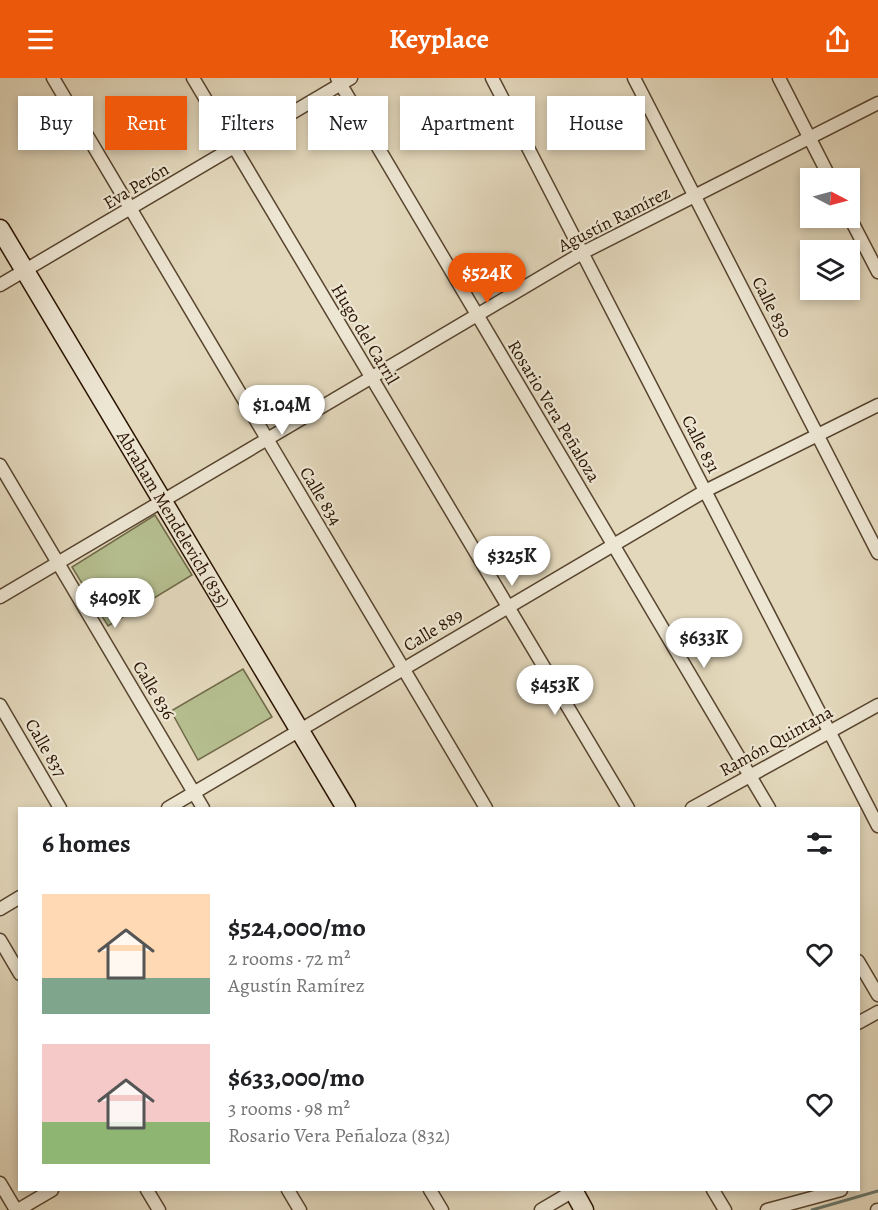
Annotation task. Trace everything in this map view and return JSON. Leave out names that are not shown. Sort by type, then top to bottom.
[{"type":"street","name":"Calle 834","points":[[53,78],[485,807]]},
{"type":"street","name":"Hugo del Carril","points":[[193,78],[204,96]]},
{"type":"street","name":"Calle 831","points":[[492,78],[878,826]]},
{"type":"street","name":"Calle 830","points":[[634,78],[878,553]]},
{"type":"street","points":[[779,78],[825,168]]},
{"type":"street","name":"Eva Perón","points":[[296,110],[343,80]]},
{"type":"street","name":"Rosario Vera Peñaloza","points":[[343,80],[476,316],[768,807]]},
{"type":"street","name":"Agustín Ramírez","points":[[0,597],[582,253],[696,198],[878,103]]},
{"type":"street","name":"Eva Perón","points":[[0,285],[232,150]]},
{"type":"street","name":"Hugo del Carril","points":[[236,150],[627,807]]},
{"type":"street","points":[[855,228],[878,272]]},
{"type":"street","name":"Abraham Mendelevich (835)","points":[[0,229],[345,807]]},
{"type":"street","name":"Calle 889","points":[[170,807],[705,491],[878,405]]},
{"type":"street","name":"Calle 836","points":[[0,465],[202,807]]},
{"type":"street","name":"Calle 837","points":[[0,705],[59,807]]},
{"type":"street","name":"Ramón Quintana","points":[[694,807],[878,705]]},
{"type":"street","points":[[0,909],[18,898]]},
{"type":"street","points":[[0,940],[18,971]]},
{"type":"street","points":[[860,964],[878,995]]},
{"type":"street","points":[[860,1022],[878,1012]]},
{"type":"street","points":[[0,1183],[17,1210],[50,1191]]},
{"type":"street","points":[[148,1191],[159,1210]]},
{"type":"street","points":[[289,1191],[300,1210]]},
{"type":"street","points":[[431,1191],[442,1210]]},
{"type":"street","points":[[541,1210],[572,1191]]},
{"type":"street","points":[[574,1191],[584,1210]]},
{"type":"street","points":[[714,1191],[725,1210]]},
{"type":"street","points":[[767,1210],[837,1191]]},
{"type":"green space","points":[[155,515],[192,575],[108,626],[72,567]]},
{"type":"green space","points":[[243,669],[272,717],[198,760],[171,711]]},
{"type":"waterway","points":[[812,1210],[878,1191]]}]
